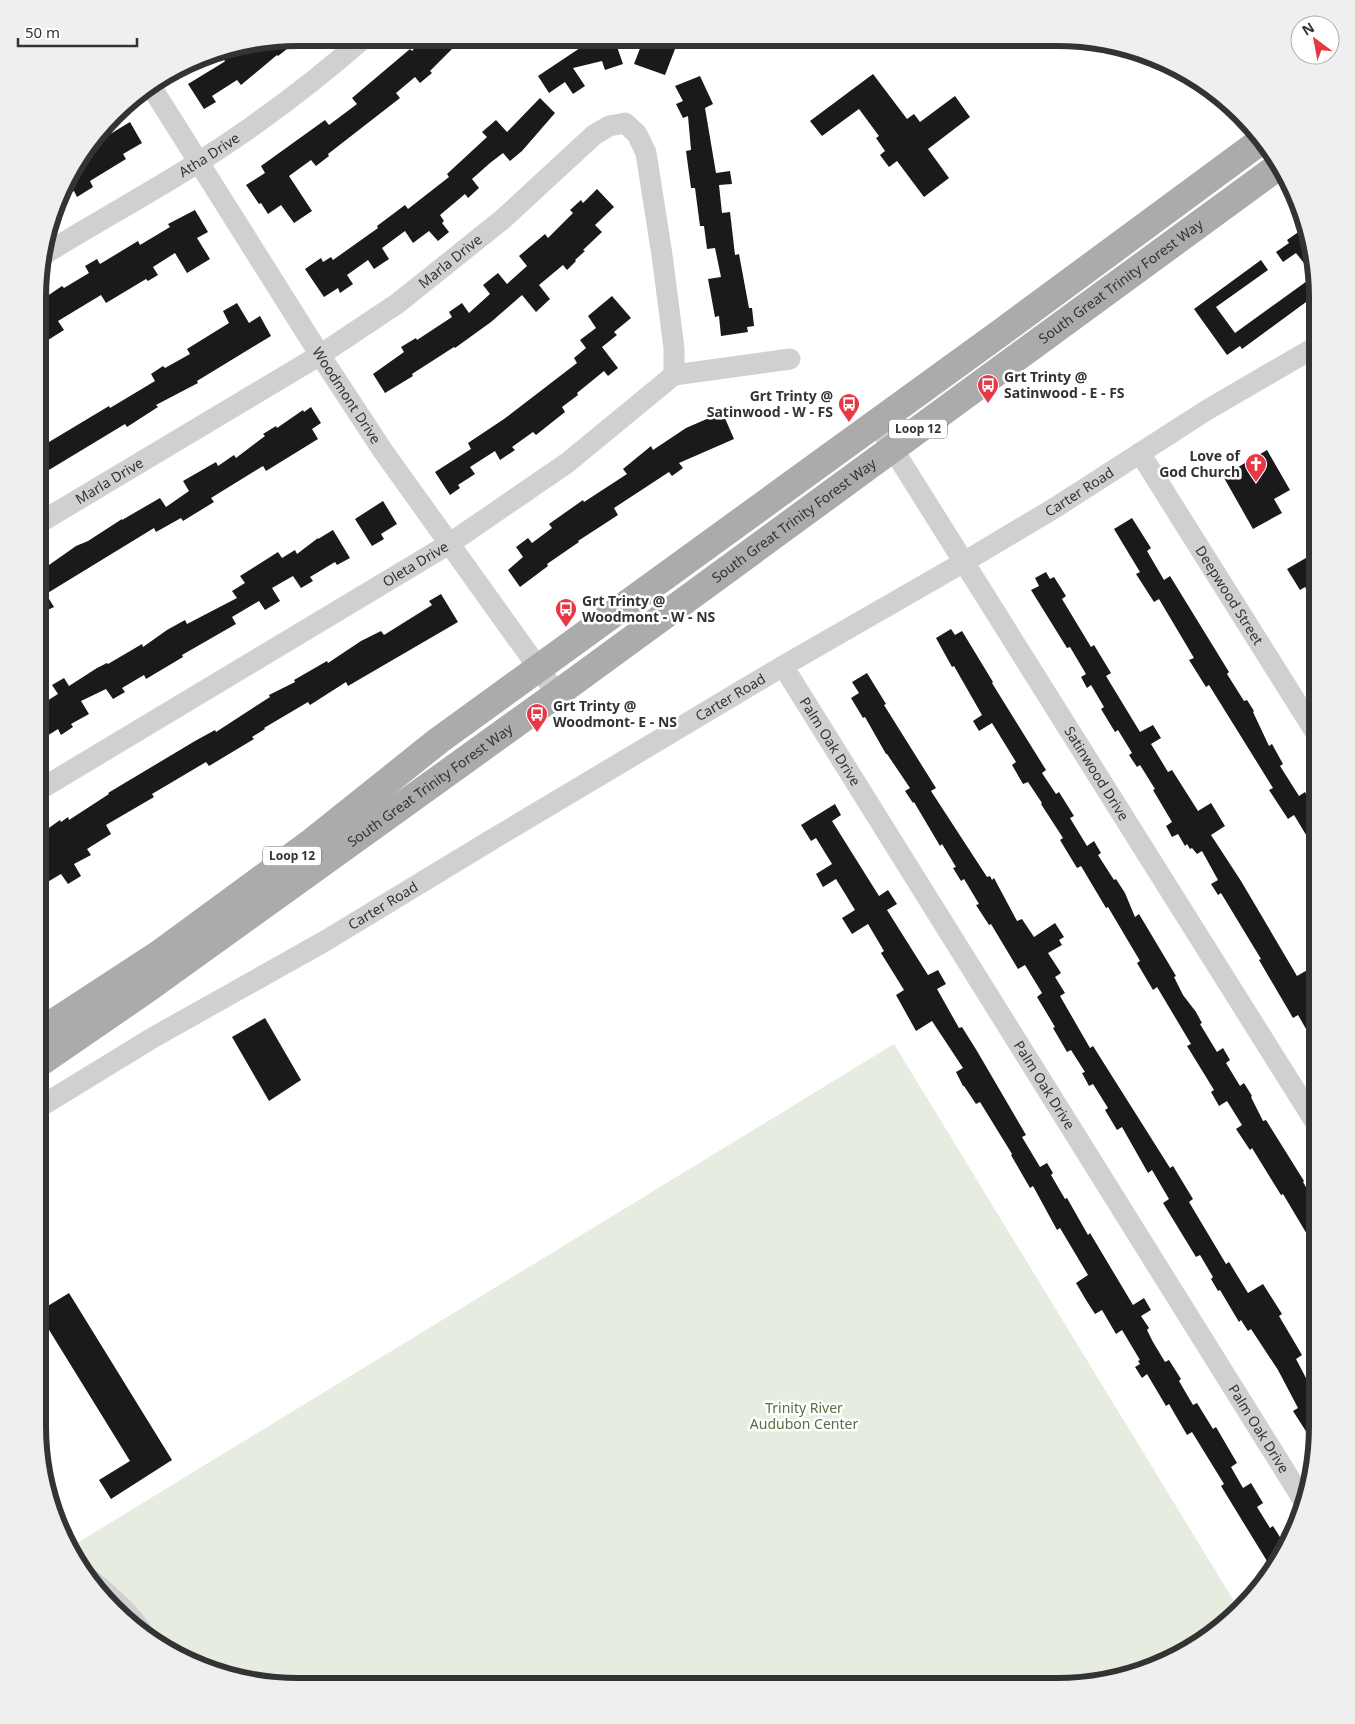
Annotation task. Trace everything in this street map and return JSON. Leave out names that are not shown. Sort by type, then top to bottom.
[{"type":"main road","name":"South Great Trinity Forest Way","points":[[46,1028],[159,954],[313,841],[438,741],[1003,331],[1256,144]]},
{"type":"main road","name":"South Great Trinity Forest Way","points":[[46,1058],[147,989],[556,694],[1274,170]]},
{"type":"street","name":"Atha Drive","points":[[51,250],[252,126],[296,94],[354,46]]},
{"type":"street","name":"Woodmont Drive","points":[[154,92],[320,355],[383,451],[556,694]]},
{"type":"street","name":"Marla Drive","points":[[46,519],[320,355],[398,303],[502,219],[594,135],[609,126],[625,123],[637,134],[646,154],[674,348],[674,375]]},
{"type":"street","name":"Carter Road","points":[[46,1103],[154,1037],[325,941],[783,666],[964,562],[1053,509],[1208,410],[1309,351]]},
{"type":"street","points":[[674,375],[790,359]]},
{"type":"street","name":"Oleta Drive","points":[[46,786],[449,544],[567,463],[674,375]]},
{"type":"street","name":"Satinwood Drive","points":[[876,422],[1309,1112]]},
{"type":"street","name":"Deepwood Street","points":[[1140,453],[1309,722]]},
{"type":"street","name":"Palm Oak Drive","points":[[783,666],[1299,1494]]},
{"type":"green space","name":"Trinity River Audubon Center","points":[[894,1044],[1235,1604],[1210,1626],[1168,1652],[1122,1669],[1089,1676],[1056,1678],[299,1678],[266,1676],[233,1669],[202,1659],[172,1644],[145,1626],[120,1604],[98,1579],[76,1544]]},
{"type":"building","points":[[416,46],[455,46],[430,71],[432,73],[420,83],[415,77],[396,93],[400,98],[328,154],[329,156],[316,166],[311,160],[289,176],[312,211],[294,223],[281,205],[268,214],[246,185],[265,173],[261,166],[325,120],[329,125],[357,104],[352,98],[410,49],[412,51]]},
{"type":"building","points":[[579,46],[617,46],[623,64],[605,70],[602,61],[573,68],[585,86],[573,94],[565,82],[549,93],[538,76],[580,48]]},
{"type":"building","points":[[641,46],[667,46],[675,49],[665,75],[634,64]]},
{"type":"building","points":[[290,47],[241,85],[237,80],[212,96],[216,102],[204,109],[188,84],[225,61],[223,58],[249,51]]},
{"type":"building","points":[[873,74],[907,119],[914,114],[920,122],[955,96],[970,117],[928,149],[949,178],[924,197],[897,161],[889,167],[880,155],[885,151],[876,138],[879,136],[859,109],[822,136],[810,121]]},
{"type":"building","points":[[700,76],[713,104],[705,108],[716,173],[730,171],[732,184],[719,185],[722,213],[730,212],[735,255],[739,254],[749,308],[752,308],[754,326],[747,327],[748,332],[721,336],[719,316],[715,317],[708,279],[721,277],[715,248],[707,249],[704,226],[700,226],[695,188],[691,188],[686,151],[691,150],[688,116],[683,118],[676,104],[683,101],[675,86]]},
{"type":"building","points":[[540,98],[555,113],[522,151],[510,161],[503,153],[472,179],[479,188],[468,198],[465,194],[440,215],[444,221],[442,223],[449,232],[438,241],[429,231],[413,243],[405,231],[382,248],[389,259],[374,269],[368,260],[347,275],[353,284],[340,293],[338,288],[324,297],[305,269],[321,258],[323,262],[331,257],[333,260],[378,228],[377,226],[405,205],[408,209],[449,177],[447,174],[487,137],[482,132],[496,120],[507,132]]},
{"type":"building","points":[[130,122],[142,143],[123,154],[126,159],[90,181],[93,187],[77,197],[74,191],[69,194],[80,172],[104,138]]},
{"type":"building","points":[[597,189],[614,207],[595,225],[602,232],[583,250],[585,251],[576,261],[567,270],[563,265],[539,285],[550,299],[536,312],[522,295],[491,322],[455,348],[385,393],[373,374],[404,352],[401,347],[416,338],[417,340],[452,317],[449,312],[462,303],[469,313],[490,294],[483,285],[498,273],[507,284],[527,266],[519,256],[545,234],[548,238],[573,213],[570,210],[581,200],[583,203]]},
{"type":"building","points":[[195,210],[208,232],[197,238],[210,259],[187,273],[175,253],[153,267],[158,275],[148,281],[146,279],[106,303],[101,295],[58,321],[64,330],[46,341],[46,297],[62,286],[64,288],[89,273],[85,266],[97,259],[100,264],[138,241],[140,245],[170,227],[168,224]]},
{"type":"building","points":[[1299,231],[1307,267],[1296,253],[1283,262],[1276,252],[1289,243],[1287,240]]},
{"type":"building","points":[[1261,260],[1268,270],[1216,307],[1235,333],[1308,280],[1309,300],[1242,349],[1240,346],[1227,355],[1194,309]]},
{"type":"building","points":[[612,296],[631,318],[614,332],[617,335],[602,347],[618,368],[608,376],[604,371],[562,407],[565,412],[536,435],[533,432],[512,447],[515,450],[500,460],[495,451],[470,467],[475,474],[458,485],[460,488],[450,495],[435,472],[471,449],[468,443],[504,419],[577,363],[574,358],[586,348],[580,340],[596,328],[588,316]]},
{"type":"building","points":[[237,303],[249,323],[260,316],[271,336],[197,381],[198,383],[156,405],[158,407],[127,427],[125,424],[46,472],[46,444],[155,381],[151,374],[163,366],[165,368],[190,354],[187,349],[229,323],[223,311]]},
{"type":"building","points":[[311,407],[321,423],[312,429],[318,439],[266,471],[263,466],[211,498],[214,502],[183,521],[181,518],[156,532],[154,528],[46,594],[46,567],[76,546],[88,541],[160,498],[166,507],[189,491],[183,481],[216,462],[218,466],[234,455],[236,458],[265,436],[263,434],[276,426],[277,428],[303,410],[304,412]]},
{"type":"building","points":[[721,409],[734,439],[679,463],[683,468],[672,476],[669,472],[614,508],[618,515],[578,541],[520,587],[508,570],[523,557],[516,547],[528,538],[532,543],[552,528],[549,524],[583,500],[584,502],[627,474],[623,469],[651,446],[653,450],[686,428],[709,418],[707,414]]},
{"type":"building","name":"Love of God Church","points":[[1267,450],[1290,490],[1274,499],[1282,513],[1253,529],[1223,476]]},
{"type":"building","points":[[383,501],[397,524],[381,534],[384,539],[372,546],[355,519]]},
{"type":"building","points":[[1132,518],[1151,548],[1147,551],[1164,580],[1170,576],[1229,672],[1227,674],[1244,701],[1247,700],[1254,711],[1269,746],[1272,744],[1283,764],[1280,766],[1299,796],[1305,792],[1309,799],[1309,840],[1294,815],[1288,819],[1269,790],[1273,788],[1209,685],[1206,687],[1189,660],[1194,658],[1159,599],[1154,602],[1136,574],[1140,572],[1114,529]]},
{"type":"building","points":[[333,530],[350,558],[337,565],[335,562],[310,577],[313,581],[301,588],[293,576],[272,588],[280,601],[265,610],[259,601],[232,617],[236,624],[182,655],[183,657],[146,679],[144,675],[122,688],[125,692],[113,699],[106,689],[81,701],[89,714],[71,724],[73,727],[61,735],[58,729],[46,737],[46,702],[58,694],[52,685],[64,678],[69,686],[97,668],[108,664],[142,644],[143,647],[185,620],[187,624],[237,598],[232,591],[245,583],[240,576],[278,552],[282,558],[295,550],[297,554]]},
{"type":"building","points":[[1309,556],[1309,591],[1305,587],[1300,590],[1287,569]]},
{"type":"building","points":[[1046,572],[1050,579],[1054,577],[1066,596],[1062,599],[1091,647],[1094,645],[1111,673],[1106,676],[1140,732],[1153,725],[1161,738],[1151,744],[1168,772],[1172,770],[1198,811],[1211,803],[1225,826],[1211,835],[1241,881],[1297,976],[1309,969],[1309,1034],[1298,1015],[1293,1018],[1259,960],[1261,959],[1221,893],[1218,895],[1211,884],[1218,880],[1202,851],[1197,854],[1187,844],[1185,846],[1178,834],[1172,837],[1166,826],[1172,822],[1153,790],[1155,789],[1140,765],[1137,767],[1129,755],[1132,753],[1118,730],[1115,732],[1101,709],[1104,707],[1091,685],[1087,688],[1081,677],[1086,674],[1070,647],[1067,648],[1031,590],[1039,586],[1035,578]]},
{"type":"building","points":[[46,594],[54,607],[46,611]]},
{"type":"building","points":[[441,594],[458,622],[348,686],[346,682],[310,705],[308,702],[264,728],[252,737],[254,739],[209,766],[206,762],[152,794],[154,797],[106,825],[111,834],[87,849],[91,855],[74,864],[81,876],[68,884],[61,874],[46,883],[46,830],[60,820],[61,822],[68,817],[69,820],[108,793],[195,741],[215,730],[216,732],[270,697],[269,695],[295,682],[294,680],[327,661],[328,663],[361,641],[381,631],[384,635],[432,605],[429,601]]},
{"type":"building","points":[[951,629],[955,635],[962,631],[1046,770],[1042,773],[1056,794],[1059,792],[1074,816],[1070,818],[1087,846],[1094,841],[1101,853],[1098,855],[1125,893],[1135,917],[1139,914],[1176,976],[1174,977],[1183,995],[1196,1012],[1202,1023],[1200,1024],[1217,1052],[1223,1048],[1230,1060],[1226,1063],[1240,1086],[1244,1083],[1263,1121],[1266,1120],[1304,1181],[1309,1192],[1309,1238],[1283,1194],[1281,1195],[1252,1148],[1250,1150],[1236,1129],[1242,1125],[1227,1101],[1219,1106],[1211,1092],[1214,1090],[1187,1046],[1191,1044],[1157,987],[1153,990],[1137,963],[1140,961],[1108,907],[1106,908],[1081,866],[1077,868],[1060,840],[1063,838],[1042,803],[1028,782],[1023,784],[1012,765],[1016,762],[992,723],[979,731],[973,721],[982,715],[936,638]]},
{"type":"building","points":[[867,673],[886,704],[884,705],[936,788],[931,791],[987,877],[990,876],[992,880],[994,878],[1017,921],[1022,919],[1034,937],[1055,923],[1064,937],[1059,940],[1062,945],[1048,953],[1061,973],[1055,977],[1065,993],[1060,996],[1090,1048],[1093,1046],[1170,1168],[1173,1166],[1193,1199],[1189,1202],[1226,1264],[1229,1262],[1248,1293],[1263,1284],[1282,1314],[1279,1316],[1302,1355],[1296,1359],[1309,1384],[1308,1435],[1293,1411],[1298,1408],[1278,1370],[1251,1329],[1248,1331],[1241,1320],[1239,1322],[1220,1290],[1218,1291],[1211,1279],[1213,1277],[1200,1255],[1196,1257],[1163,1203],[1169,1199],[1152,1170],[1148,1173],[1122,1127],[1117,1130],[1105,1110],[1108,1108],[1093,1084],[1089,1086],[1082,1073],[1085,1072],[1071,1050],[1067,1052],[1037,997],[1042,993],[1025,965],[1018,969],[991,924],[989,925],[976,905],[979,904],[964,879],[961,881],[953,868],[956,867],[942,844],[940,846],[914,802],[905,791],[910,788],[851,698],[859,693],[852,682]]},
{"type":"building","points":[[835,804],[841,815],[832,821],[879,896],[888,890],[897,904],[887,910],[928,975],[938,970],[946,984],[937,989],[959,1028],[962,1027],[977,1051],[1026,1135],[1022,1137],[1040,1167],[1047,1163],[1053,1173],[1051,1175],[1065,1199],[1067,1198],[1088,1235],[1090,1233],[1133,1305],[1144,1298],[1151,1310],[1141,1316],[1149,1328],[1147,1330],[1153,1342],[1165,1362],[1169,1360],[1181,1379],[1179,1381],[1193,1405],[1197,1403],[1213,1429],[1216,1427],[1237,1463],[1231,1467],[1243,1488],[1251,1483],[1263,1503],[1257,1507],[1270,1528],[1273,1526],[1282,1540],[1268,1563],[1221,1486],[1224,1484],[1192,1432],[1187,1435],[1169,1404],[1166,1406],[1147,1374],[1142,1378],[1135,1367],[1140,1364],[1138,1361],[1140,1360],[1122,1330],[1116,1334],[1102,1310],[1095,1314],[1086,1300],[1076,1283],[1088,1275],[1060,1228],[1057,1230],[1033,1186],[1030,1188],[1012,1154],[980,1102],[976,1104],[963,1086],[956,1072],[963,1068],[932,1021],[916,1031],[896,995],[904,990],[881,953],[884,951],[868,924],[852,934],[842,918],[855,910],[836,879],[823,887],[816,874],[832,864],[816,838],[811,841],[801,825]]},
{"type":"building","points":[[265,1018],[301,1080],[269,1101],[232,1037]]},
{"type":"building","points":[[69,1293],[172,1460],[111,1499],[99,1480],[130,1461],[46,1325],[46,1307]]},
{"type":"place","name":"Grt Trinty @ Satinwood - E - FS","points":[[988,404]]},
{"type":"place","name":"Grt Trinty @ Satinwood - W - FS","points":[[849,423]]},
{"type":"place","name":"Love of God Church","points":[[1256,483]]},
{"type":"place","name":"Grt Trinty @ Woodmont - W - NS","points":[[566,628]]},
{"type":"place","name":"Grt Trinty @ Woodmont- E - NS","points":[[537,733]]}]
